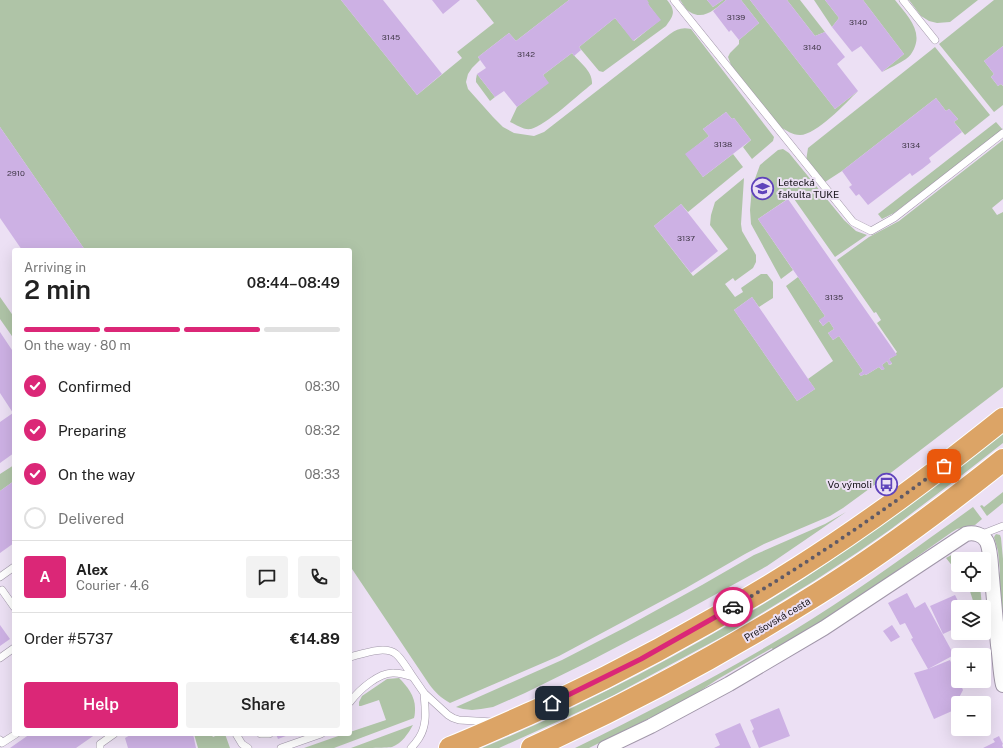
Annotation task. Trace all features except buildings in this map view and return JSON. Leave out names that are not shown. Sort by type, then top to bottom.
[{"type":"highway","points":[[450,748],[510,723],[641,659],[684,636],[762,590],[850,534],[898,500],[1003,419]]},
{"type":"highway","name":"Prešovská cesta","points":[[532,748],[654,689],[738,643],[826,589],[886,548],[964,491],[1003,460]]},
{"type":"street","points":[[606,748],[651,726],[735,680],[824,628],[966,534],[970,533],[977,534],[984,538],[987,542],[1003,685]]},
{"type":"lane","points":[[674,0],[853,222],[871,232],[894,218],[1003,133]]},
{"type":"lane","points":[[903,0],[935,40]]},
{"type":"lane","points":[[977,534],[1003,526]]},
{"type":"lane","points":[[0,577],[12,568]]},
{"type":"lane","points":[[2,590],[12,604]]},
{"type":"lane","points":[[0,658],[12,649]]},
{"type":"lane","points":[[352,656],[382,649],[389,650],[396,654],[424,693],[448,715],[460,720],[510,723]]},
{"type":"lane","points":[[352,699],[357,692],[380,676],[393,673],[413,677]]},
{"type":"lane","points":[[411,748],[423,731],[425,717],[424,693]]},
{"type":"lane","points":[[0,740],[2,743],[13,736]]},
{"type":"lane","points":[[100,748],[100,744],[111,736]]},
{"type":"lane","points":[[237,736],[244,747]]},
{"type":"lane","points":[[280,748],[315,736]]},
{"type":"green space","points":[[0,0],[341,0],[417,95],[462,58],[457,52],[494,23],[476,0],[569,0],[516,41],[509,33],[478,57],[480,60],[468,74],[466,82],[468,89],[503,127],[514,133],[534,136],[544,132],[670,34],[680,29],[691,29],[774,137],[773,141],[752,159],[743,147],[751,140],[734,118],[732,119],[726,112],[703,129],[709,136],[686,154],[703,177],[733,154],[743,167],[688,212],[681,204],[654,226],[693,276],[728,249],[710,225],[711,215],[715,202],[744,178],[741,224],[742,231],[756,255],[756,262],[753,268],[735,281],[733,278],[725,284],[735,297],[743,292],[741,288],[761,274],[767,274],[773,282],[773,298],[759,307],[752,297],[734,310],[797,401],[815,389],[808,379],[833,361],[786,286],[798,277],[825,316],[819,321],[823,326],[829,321],[834,329],[828,333],[833,340],[839,336],[863,371],[859,374],[861,376],[866,375],[879,367],[882,370],[884,369],[882,365],[887,361],[889,365],[892,364],[889,359],[896,355],[897,352],[877,323],[881,320],[876,312],[874,313],[837,260],[869,237],[899,221],[1003,140],[1003,199],[992,208],[997,215],[1003,212],[1003,387],[884,478],[830,516],[764,544],[686,588],[559,656],[450,703],[438,695],[429,684],[352,569],[352,248],[84,248],[0,127]]},
{"type":"green space","points":[[647,0],[667,0],[673,10],[669,22],[666,26],[603,72],[599,71],[579,47],[615,18],[634,41],[660,20],[648,4]]},
{"type":"green space","points":[[680,0],[707,0],[713,7],[723,0],[726,0],[714,10],[700,15],[689,11]]},
{"type":"green space","points":[[741,0],[750,0],[835,109],[858,91],[830,118],[807,134],[797,135],[780,127],[731,65],[728,57],[730,53],[739,44],[739,40],[759,23]]},
{"type":"green space","points":[[787,0],[800,0],[825,32],[815,36]]},
{"type":"green space","points":[[814,0],[825,0],[839,18],[832,27]]},
{"type":"green space","points":[[863,0],[895,0],[915,29],[916,42],[911,54],[903,61],[882,72],[904,54]]},
{"type":"green space","points":[[909,0],[978,0],[950,22],[937,23],[929,21],[921,16]]},
{"type":"green space","points":[[994,0],[1003,0],[1003,46],[984,61],[994,74],[991,77],[998,86],[1001,84],[1003,86],[1003,105],[994,112],[939,44]]},
{"type":"green space","points":[[935,47],[990,115],[965,135],[954,122],[958,119],[949,109],[946,111],[936,98],[842,171],[825,182],[806,161],[808,148]]},
{"type":"green space","points":[[572,53],[588,71],[592,79],[592,84],[537,127],[525,129],[510,122],[517,107],[548,83],[543,75]]},
{"type":"green space","points":[[477,74],[495,97],[490,101],[476,82]]},
{"type":"green space","points":[[996,122],[1003,130],[894,213],[882,219],[878,214]]},
{"type":"green space","points":[[783,149],[789,153],[844,220],[856,231],[867,235],[835,257],[792,196],[758,219],[793,270],[781,279],[751,224],[750,210],[752,187],[760,165],[778,150]]},
{"type":"green space","points":[[0,297],[12,314],[12,336],[0,319]]},
{"type":"green space","points":[[1003,433],[1003,443],[957,479],[952,472]]},
{"type":"green space","points":[[12,466],[12,482],[0,491],[0,474]]},
{"type":"green space","points":[[948,476],[953,482],[891,529],[814,581],[731,632],[614,695],[570,716],[499,748],[482,748],[607,691],[727,626],[823,566]]},
{"type":"green space","points":[[1003,492],[1003,503],[987,516],[980,506],[982,505],[984,507]]},
{"type":"green space","points":[[973,507],[982,519],[975,525],[957,529],[952,532],[827,618],[664,711],[589,748],[575,748],[636,718],[783,637],[894,564]]},
{"type":"green space","points":[[846,512],[767,566],[588,662],[493,707],[472,710],[456,707],[562,660],[626,627],[754,555],[825,524]]},
{"type":"green space","points":[[996,534],[1000,535],[1001,538],[1003,559],[1003,614],[997,590],[1000,571],[998,551],[994,537]]},
{"type":"green space","points":[[951,555],[951,564],[946,558]]},
{"type":"green space","points":[[970,592],[981,592],[981,600],[973,600]]},
{"type":"green space","points":[[399,678],[408,688],[415,704],[414,718],[334,748],[304,748],[338,736],[352,736],[352,731],[386,720],[379,700],[361,706],[359,706],[359,702],[362,696],[387,679]]},
{"type":"green space","points":[[413,725],[404,738],[392,747],[351,748]]},
{"type":"green space","points":[[195,736],[226,736],[230,748],[198,748]]},
{"type":"way so far","points":[[733,607],[850,534],[944,466]]},
{"type":"place","name":"Letecká fakulta TUKE","points":[[762,188]]},
{"type":"place","name":"Vo výmoli","points":[[887,484]]},
{"type":"route","points":[[552,703],[641,659],[733,607]]}]
